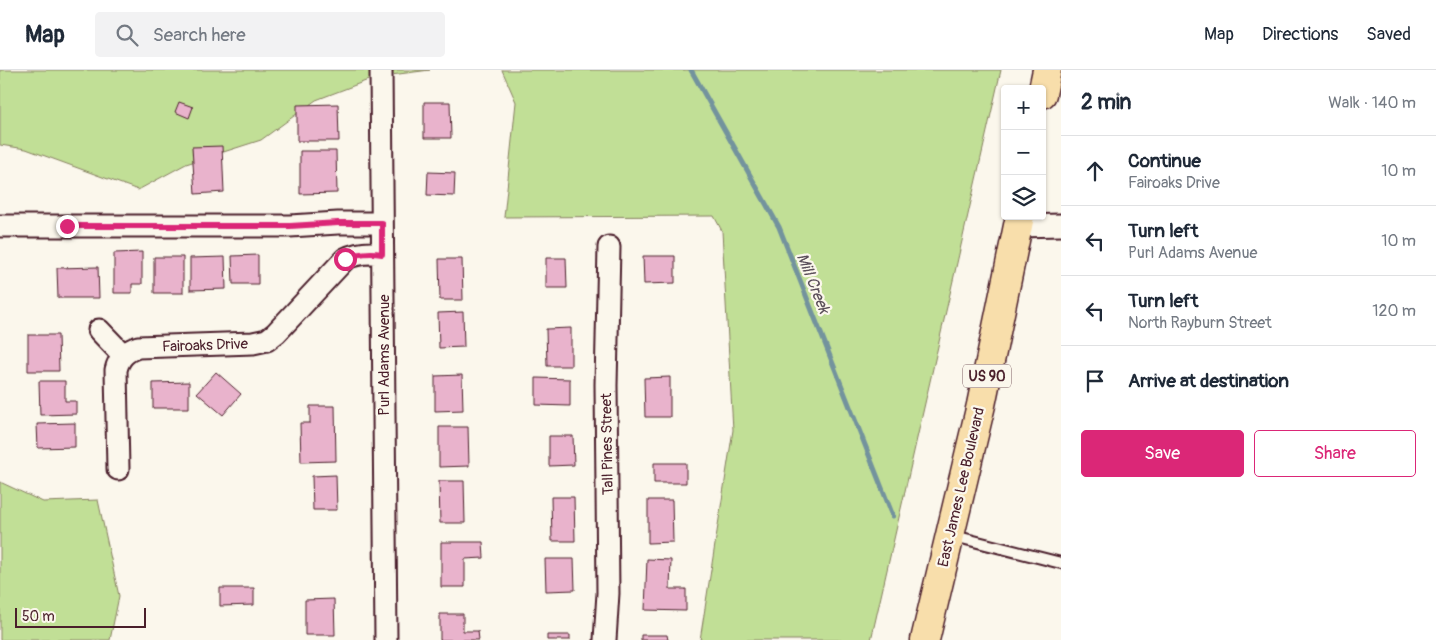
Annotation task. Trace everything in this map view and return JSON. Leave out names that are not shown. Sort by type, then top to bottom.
[{"type":"main road","points":[[1044,85],[1047,70]]},
{"type":"main road","name":"East James Lee Boulevard","points":[[925,640],[981,405],[1019,221]]},
{"type":"street","name":"Purl Adams Avenue","points":[[381,70],[382,223],[377,253],[384,276],[386,640]]},
{"type":"street","points":[[1019,221],[1061,225]]},
{"type":"street","points":[[0,226],[290,226],[382,223]]},
{"type":"street","name":"Tall Pines Street","points":[[605,640],[608,583],[606,385],[609,247]]},
{"type":"street","name":"Fairoaks Drive","points":[[123,355],[130,349],[138,347],[254,343],[267,340],[276,333],[340,262],[352,256],[377,253]]},
{"type":"street","points":[[99,330],[123,355],[118,362],[116,370],[118,469]]},
{"type":"lane","points":[[950,535],[1061,562]]},
{"type":"green space","points":[[0,70],[371,70],[371,79],[316,100],[261,140],[186,164],[138,190],[26,149],[0,145]]},
{"type":"green space","points":[[391,70],[430,70],[391,75]]},
{"type":"green space","points":[[502,70],[1001,70],[871,640],[700,640],[733,430],[722,231],[714,216],[504,217],[516,102]]},
{"type":"green space","points":[[0,482],[43,502],[98,500],[119,596],[110,640],[0,640]]},
{"type":"building","points":[[179,102],[193,107],[189,118],[175,112]]},
{"type":"building","points":[[424,102],[450,102],[451,138],[424,138]]},
{"type":"building","points":[[338,104],[339,141],[297,141],[297,105]]},
{"type":"building","points":[[222,146],[224,192],[195,194],[192,147]]},
{"type":"building","points":[[300,151],[336,151],[337,193],[300,194]]},
{"type":"building","points":[[428,172],[455,173],[454,196],[427,195]]},
{"type":"building","points":[[142,252],[142,284],[132,284],[132,293],[114,293],[114,253]]},
{"type":"building","points":[[258,255],[258,284],[233,284],[232,256]]},
{"type":"building","points":[[643,256],[675,256],[675,283],[644,284]]},
{"type":"building","points":[[154,257],[183,257],[183,293],[154,293]]},
{"type":"building","points":[[225,257],[226,289],[190,290],[190,258]]},
{"type":"building","points":[[546,258],[566,258],[567,288],[546,288]]},
{"type":"building","points":[[439,259],[462,259],[463,300],[440,300]]},
{"type":"building","points":[[98,267],[99,298],[58,298],[57,268]]},
{"type":"building","points":[[463,312],[464,347],[439,348],[438,313]]},
{"type":"building","points":[[571,328],[571,366],[547,366],[546,329]]},
{"type":"building","points":[[28,335],[58,335],[59,371],[28,371]]},
{"type":"building","points":[[216,372],[241,394],[223,415],[197,393]]},
{"type":"building","points":[[462,375],[463,410],[435,411],[435,376]]},
{"type":"building","points":[[670,377],[670,417],[645,417],[644,378]]},
{"type":"building","points":[[536,378],[570,379],[570,406],[536,405]]},
{"type":"building","points":[[39,381],[65,381],[65,401],[76,401],[76,414],[40,415]]},
{"type":"building","points":[[189,382],[189,408],[153,408],[153,383]]},
{"type":"building","points":[[310,406],[335,406],[336,461],[301,462],[300,423],[310,423]]},
{"type":"building","points":[[75,423],[75,447],[38,448],[37,424]]},
{"type":"building","points":[[439,427],[468,427],[469,466],[439,467]]},
{"type":"building","points":[[549,436],[573,436],[574,465],[549,466]]},
{"type":"building","points":[[654,463],[686,463],[686,483],[654,483]]},
{"type":"building","points":[[336,475],[337,510],[313,510],[312,476]]},
{"type":"building","points":[[439,481],[464,481],[465,523],[440,523]]},
{"type":"building","points":[[551,497],[574,497],[575,541],[552,541]]},
{"type":"building","points":[[648,500],[672,500],[673,542],[648,543]]},
{"type":"building","points":[[441,542],[483,542],[484,558],[465,559],[465,587],[441,587]]},
{"type":"building","points":[[545,559],[574,559],[575,590],[546,591]]},
{"type":"building","points":[[647,559],[671,560],[670,589],[686,589],[686,611],[645,610]]},
{"type":"building","points":[[220,588],[254,588],[254,605],[220,606]]},
{"type":"building","points":[[334,599],[335,635],[305,635],[305,600]]},
{"type":"building","points":[[440,614],[463,614],[463,631],[478,631],[479,640],[440,640]]},
{"type":"building","points":[[547,635],[570,635],[570,640],[547,640]]},
{"type":"building","points":[[641,635],[667,635],[668,640],[641,640]]},
{"type":"waterway","name":"Mill Creek","points":[[691,70],[779,227],[893,516]]},
{"type":"route","points":[[67,226],[290,226],[382,223],[382,254],[364,253],[345,259]]}]
